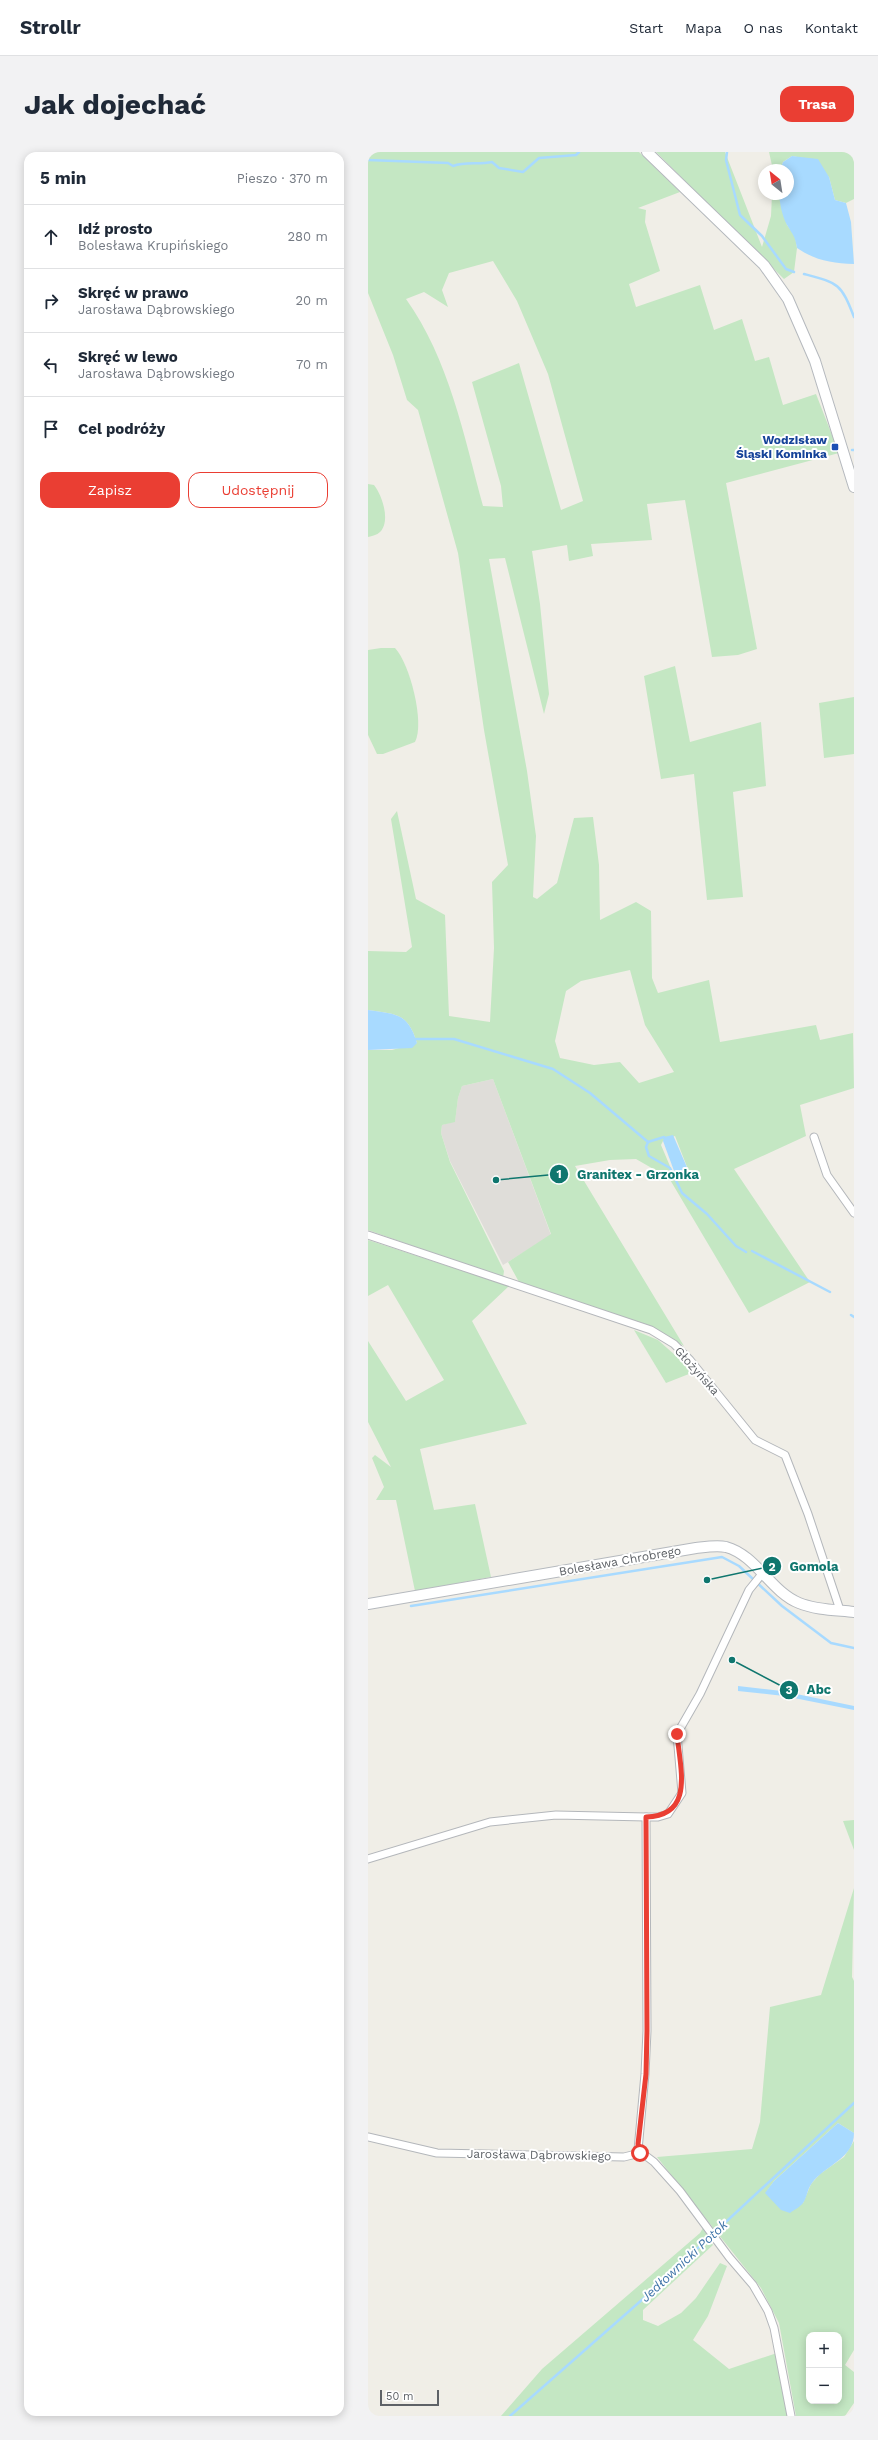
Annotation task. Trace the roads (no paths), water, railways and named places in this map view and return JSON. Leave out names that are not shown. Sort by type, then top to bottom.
[{"type":"street","points":[[647,152],[764,265],[788,299],[815,361],[854,487]]},
{"type":"street","points":[[814,1137],[827,1175],[854,1213]]},
{"type":"street","name":"Głożyńska","points":[[368,1235],[651,1330],[674,1344],[690,1360],[755,1440],[785,1455],[808,1514],[840,1610]]},
{"type":"street","name":"Bolesława Chrobrego","points":[[368,1604],[696,1548],[728,1548],[743,1556],[758,1579],[799,1603],[854,1612]]},
{"type":"street","points":[[368,1859],[490,1822],[556,1815],[658,1817],[668,1814],[682,1793],[677,1734],[700,1694],[749,1590],[758,1579]]},
{"type":"street","points":[[646,1817],[647,2031],[646,2074],[638,2144],[640,2153],[654,2162],[753,2284],[768,2311],[778,2345],[791,2416]]},
{"type":"street","name":"Jarosława Dąbrowskiego","points":[[368,2137],[437,2152],[624,2157],[640,2153]]},
{"type":"water","points":[[792,156],[818,159],[829,177],[835,200],[846,203],[851,222],[854,264],[838,263],[818,259],[797,248],[795,238],[784,218],[780,200],[794,200],[794,164],[782,164]]},
{"type":"water","points":[[368,1010],[393,1014],[405,1020],[417,1043],[412,1048],[368,1050]]},
{"type":"water","points":[[673,1135],[689,1172],[677,1179],[663,1141],[664,1137]]},
{"type":"water","points":[[738,1686],[782,1691],[854,1706],[854,1710],[784,1696],[738,1691]]},
{"type":"water","points":[[838,2123],[854,2133],[853,2142],[849,2149],[844,2156],[824,2171],[812,2183],[804,2201],[800,2206],[790,2213],[781,2210],[765,2193],[774,2181]]},
{"type":"waterway","points":[[368,160],[448,163],[453,166],[492,162],[499,168],[523,172],[539,158],[576,155],[579,152]]},
{"type":"waterway","points":[[727,152],[726,160],[740,215],[762,236],[786,269],[794,272]]},
{"type":"waterway","points":[[804,274],[837,286],[850,306],[854,317]]},
{"type":"waterway","points":[[416,1039],[454,1039],[553,1069],[590,1093],[648,1142],[646,1147],[649,1156],[670,1168],[682,1193],[707,1214],[736,1246],[746,1252]]},
{"type":"waterway","points":[[648,1142],[664,1137]]},
{"type":"waterway","points":[[752,1251],[830,1292]]},
{"type":"waterway","points":[[411,1606],[722,1557],[739,1566],[782,1606],[831,1643],[854,1648]]},
{"type":"waterway","name":"Jedłownicki Potok","points":[[510,2416],[644,2298],[854,2103]]},
{"type":"place","name":"Wodzisław Śląski Kominka","points":[[835,447]]},
{"type":"place","name":"Granitex - Grzonka","points":[[496,1180]]},
{"type":"place","name":"Gomola","points":[[707,1580]]},
{"type":"place","name":"Abc","points":[[732,1660]]}]
